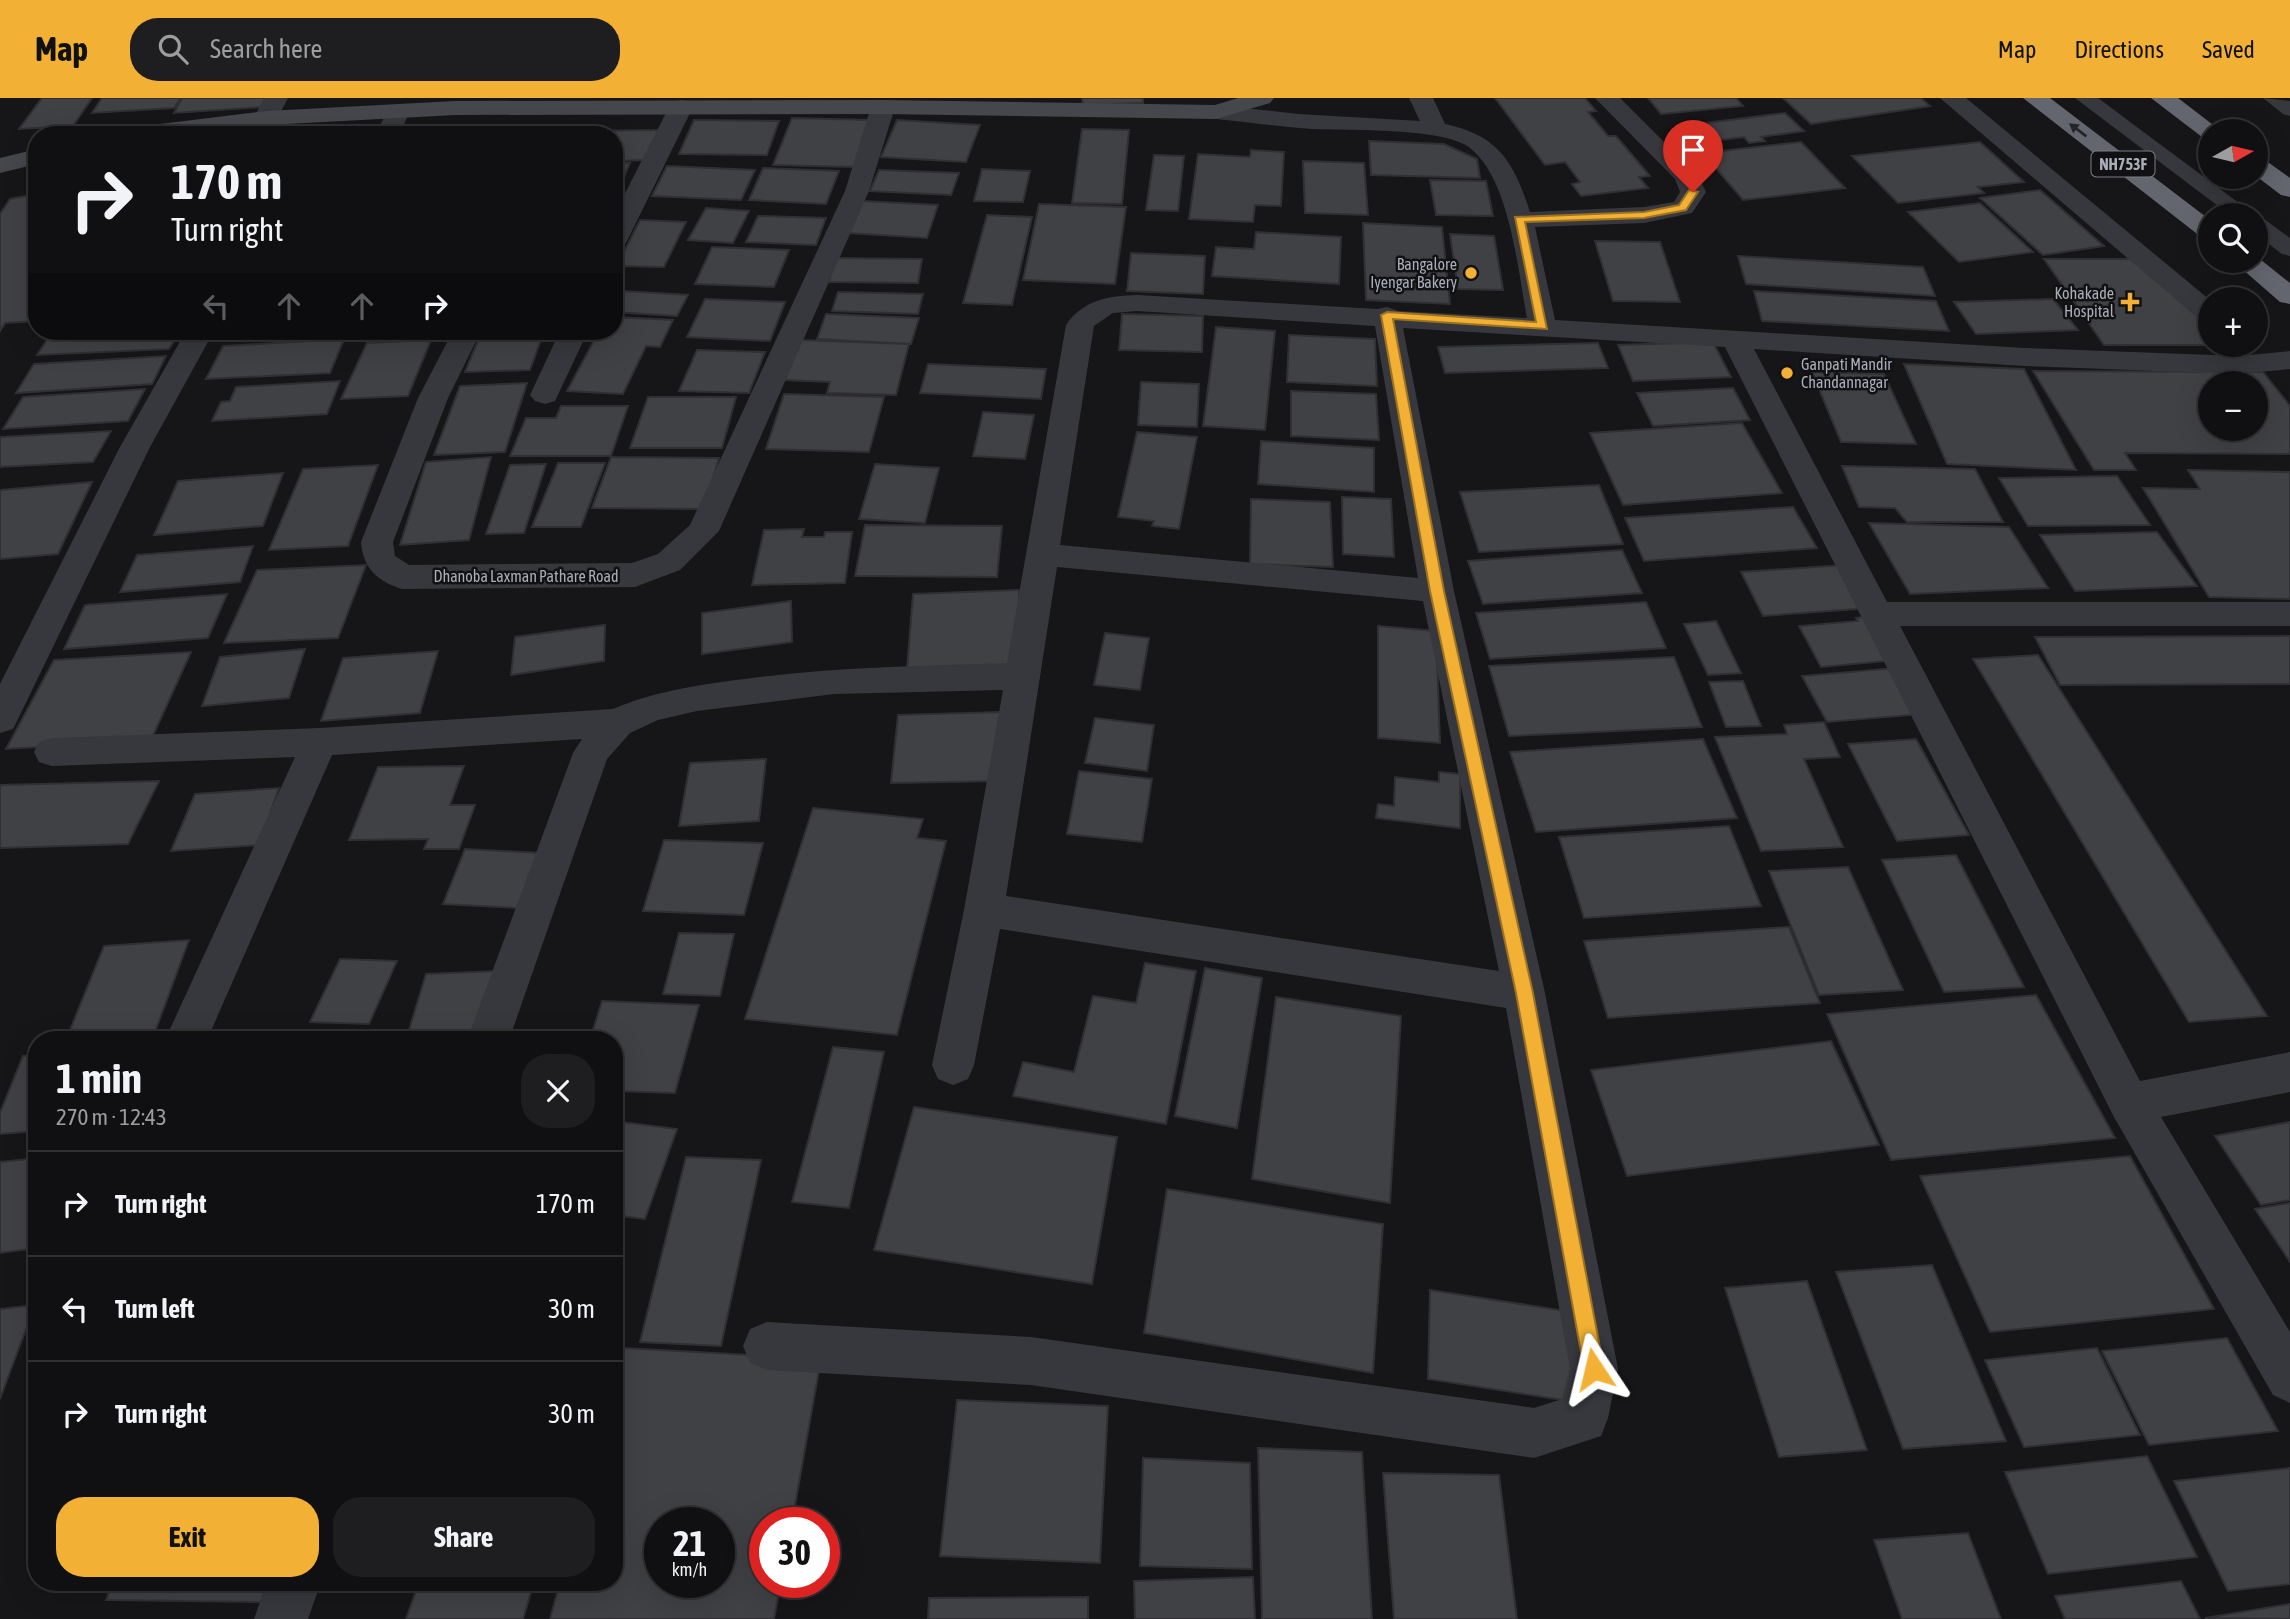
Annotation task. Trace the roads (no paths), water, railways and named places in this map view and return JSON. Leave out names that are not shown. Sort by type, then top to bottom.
[{"type":"highway","name":"NH753F","points":[[2035,98],[2198,223]]},
{"type":"highway","points":[[2162,98],[2198,124]]},
{"type":"highway","points":[[2268,174],[2290,190]]},
{"type":"highway","points":[[2261,273],[2290,296]]},
{"type":"street","points":[[1216,111],[1262,98]]},
{"type":"street","points":[[1421,98],[1436,130]]},
{"type":"street","points":[[1519,219],[1644,215],[1683,208],[1693,192],[1686,176],[1607,98]]},
{"type":"street","points":[[1952,98],[2198,304]]},
{"type":"street","points":[[197,126],[267,117],[500,103],[681,107],[1149,104],[1310,122],[1436,130],[1477,141],[1499,167],[1519,219],[1542,326]]},
{"type":"street","points":[[625,196],[681,107]]},
{"type":"street","name":"Dhanoba Laxman Pathare Road","points":[[462,340],[433,398],[377,541],[379,561],[402,577],[635,575],[668,562],[703,531],[857,191],[883,107]]},
{"type":"street","points":[[391,126],[398,111]]},
{"type":"street","points":[[0,166],[28,158]]},
{"type":"street","points":[[953,1065],[984,910],[1022,676],[1045,555],[1080,325],[1087,314],[1102,307],[1137,303],[1387,315],[2176,364],[2256,357]]},
{"type":"street","points":[[767,1346],[1031,1361],[1534,1433],[1583,1418],[1594,1369],[1524,993],[1437,591],[1387,315]]},
{"type":"street","points":[[1734,338],[2129,1103],[2290,1378]]},
{"type":"street","points":[[0,719],[135,447],[195,340]]},
{"type":"street","points":[[545,395],[570,340]]},
{"type":"street","points":[[1045,555],[1437,591]]},
{"type":"street","points":[[1876,614],[2290,614]]},
{"type":"street","points":[[52,752],[320,742],[617,723],[651,708],[760,688],[834,681],[1022,676]]},
{"type":"street","points":[[491,1031],[591,753],[617,723]]},
{"type":"street","points":[[190,1031],[320,742]]},
{"type":"street","points":[[984,910],[1524,993]]},
{"type":"street","points":[[2129,1103],[2290,1072]]},
{"type":"street","points":[[281,1619],[291,1591]]},
{"type":"lane","points":[[2085,98],[2228,203]]},
{"type":"lane","points":[[2273,98],[2290,110]]},
{"type":"lane","points":[[2268,233],[2290,249]]},
{"type":"place","name":"Bangalore Iyengar Bakery","points":[[1471,273]]},
{"type":"place","name":"Kohakade Hospital","points":[[2130,302]]},
{"type":"place","name":"Ganpati Mandir Chandannagar","points":[[1787,373]]}]
